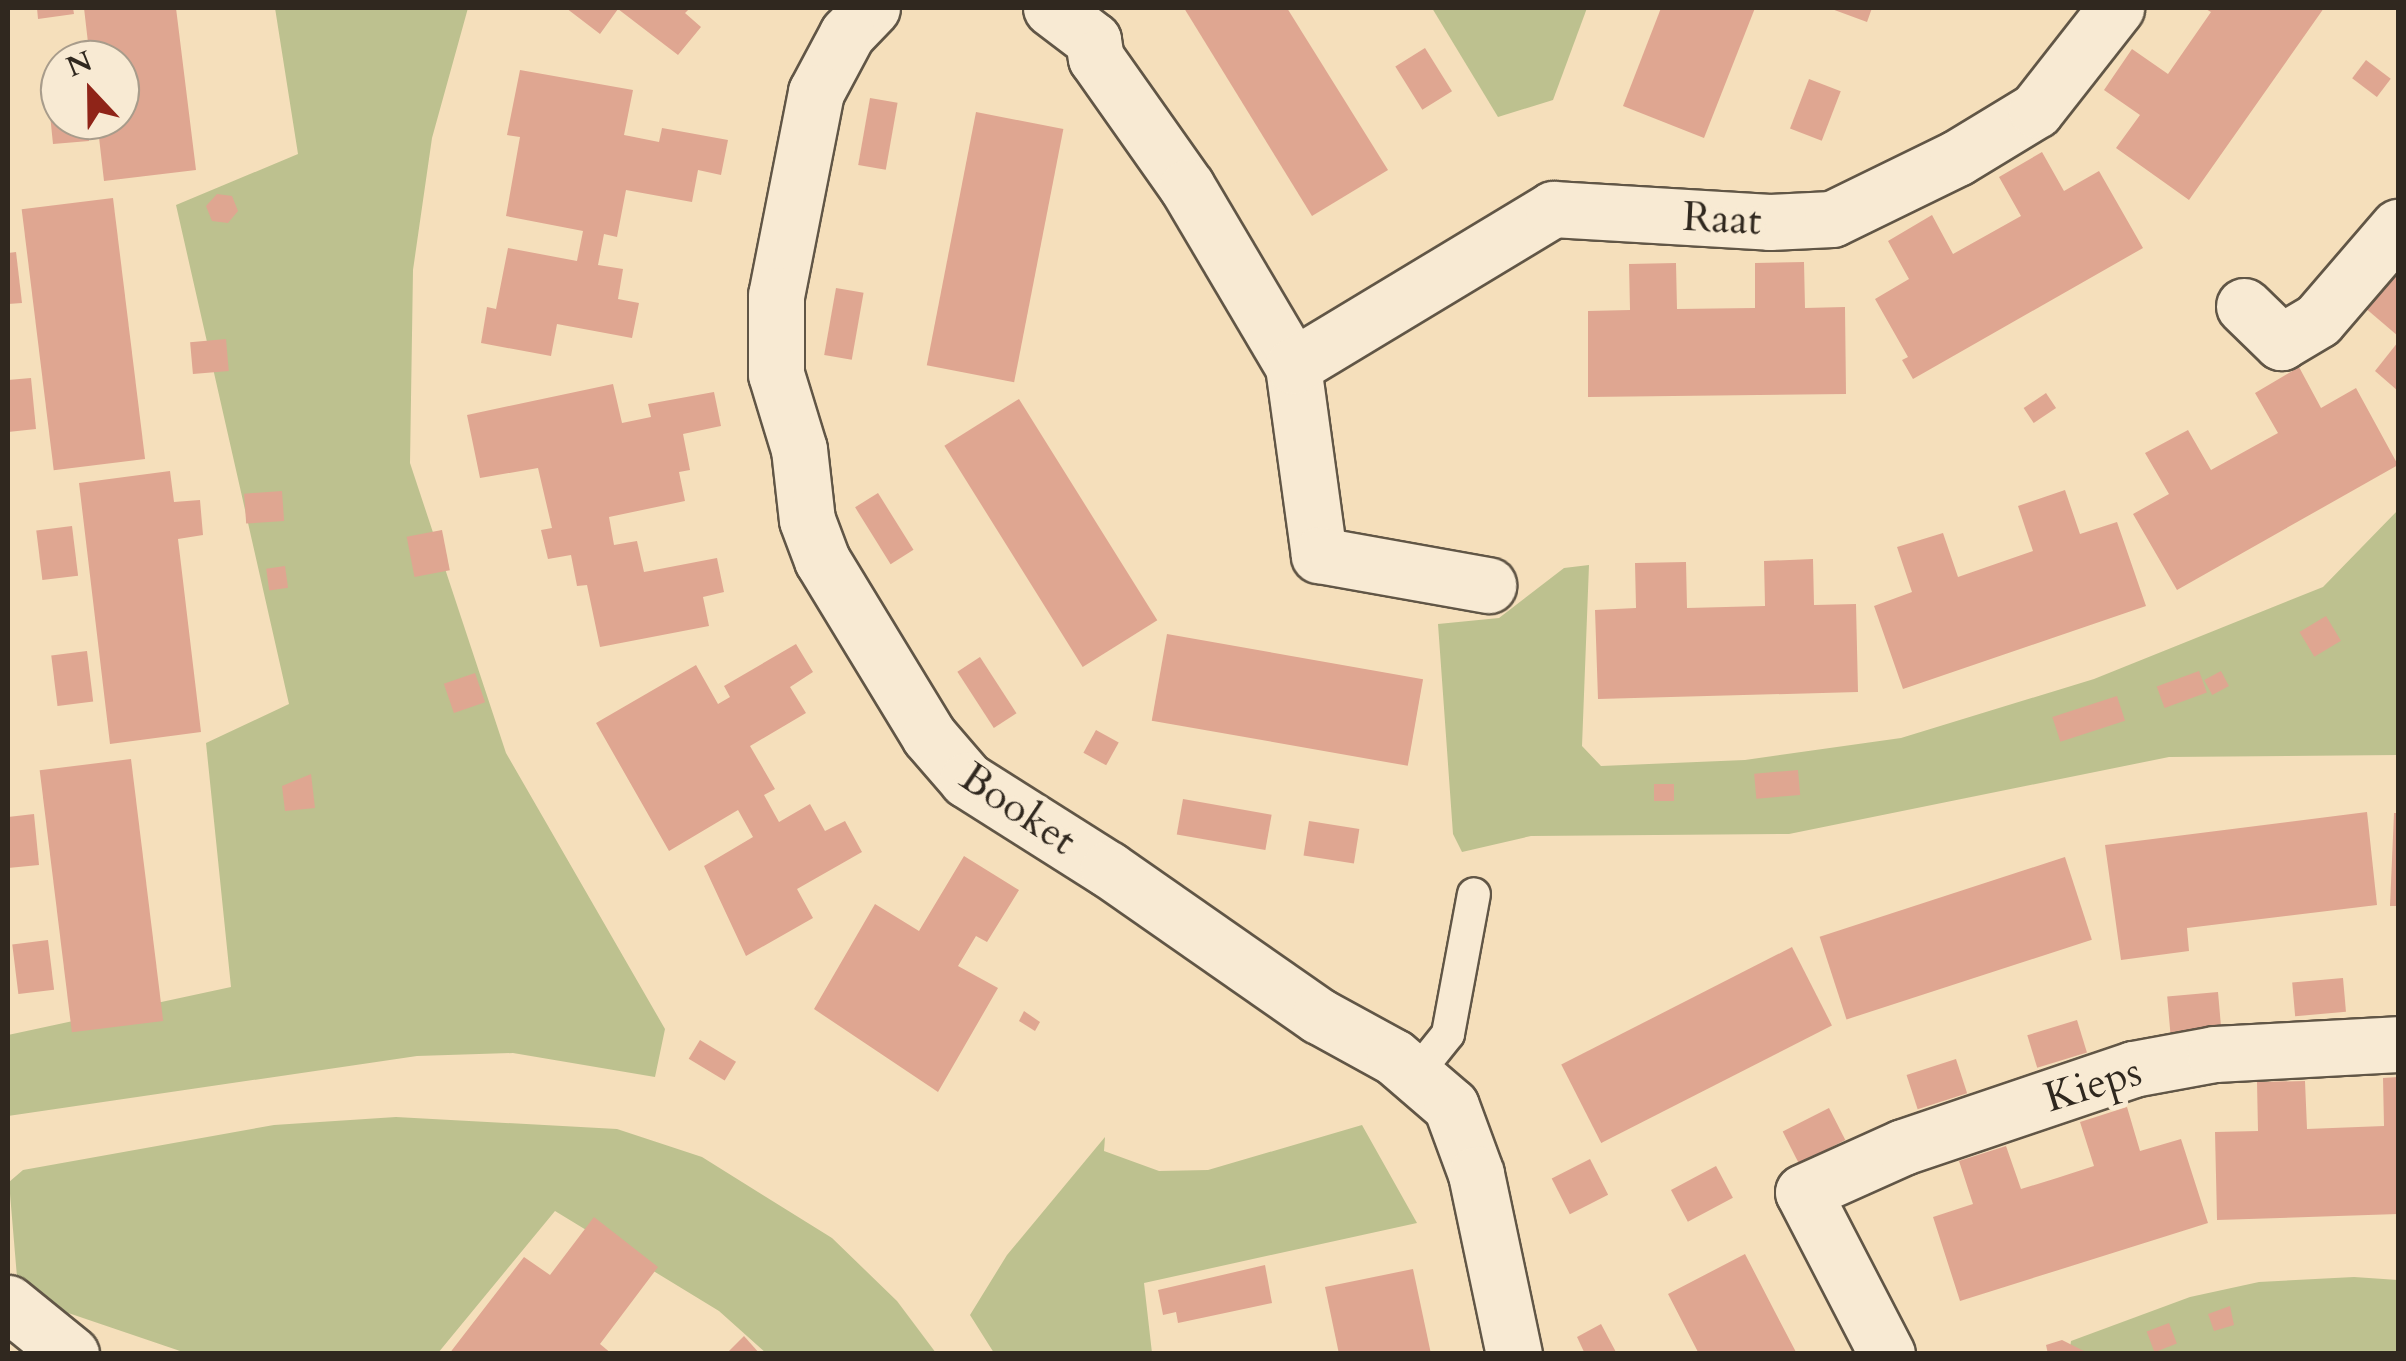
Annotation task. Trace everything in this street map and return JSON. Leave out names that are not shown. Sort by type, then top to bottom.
[{"type":"street","name":"Booket","points":[[872,8],[847,34],[816,92],[776,294],[776,374],[795,428],[800,484],[822,560],[929,736],[966,780],[1108,869],[1319,1016],[1334,1019],[1416,1074],[1451,1106],[1461,1126],[1514,1354]]},
{"type":"street","points":[[1051,8],[1092,40],[1096,58],[1187,187],[1293,366],[1320,555],[1488,584]]},
{"type":"street","name":"Raat","points":[[1293,366],[1553,209],[1770,222],[1832,219],[1957,158],[2036,110],[2116,8]]},
{"type":"street","points":[[2244,306],[2280,342],[2318,320],[2398,227]]},
{"type":"street","name":"Kieps","points":[[1887,1354],[1803,1192],[1903,1147],[2133,1069],[2215,1054],[2398,1044]]},
{"type":"street","points":[[8,1303],[71,1354]]},
{"type":"lane","points":[[1416,1074],[1448,1034],[1474,894]]},
{"type":"green space","points":[[275,8],[468,8],[432,138],[413,270],[410,463],[506,753],[665,1029],[655,1077],[513,1053],[417,1056],[8,1116],[8,1035],[231,987],[206,743],[289,704],[176,205],[298,154]]},
{"type":"green space","points":[[1432,8],[1587,8],[1553,100],[1498,117]]},
{"type":"green space","points":[[2398,510],[2398,755],[2169,757],[1789,834],[1531,836],[1462,852],[1453,834],[1438,624],[1499,618],[1564,568],[1589,565],[1582,746],[1601,766],[1745,760],[1901,738],[2094,679],[2323,587]]},
{"type":"green space","points":[[396,1117],[617,1129],[702,1157],[832,1238],[897,1301],[936,1353],[766,1353],[719,1311],[555,1211],[438,1353],[186,1353],[30,1300],[18,1289],[9,1182],[23,1170],[274,1125]]},
{"type":"green space","points":[[1362,1125],[1417,1223],[1144,1283],[1152,1353],[994,1353],[970,1315],[1007,1255],[1105,1137],[1104,1151],[1159,1171],[1208,1170]]},
{"type":"green space","points":[[2354,1277],[2398,1280],[2398,1353],[2069,1354],[2071,1341],[2190,1297],[2259,1282]]},
{"type":"building","points":[[37,8],[73,8],[74,14],[38,19]]},
{"type":"building","points":[[84,8],[176,8],[196,170],[104,181],[99,140],[140,140],[140,40],[88,40]]},
{"type":"building","points":[[566,8],[690,8],[685,13],[701,27],[678,55],[618,9],[600,34]]},
{"type":"building","points":[[1184,8],[1287,8],[1388,170],[1312,216]]},
{"type":"building","points":[[1661,8],[1755,8],[1704,138],[1623,106]]},
{"type":"building","points":[[1829,8],[1872,8],[1867,22]]},
{"type":"building","points":[[2204,8],[2324,8],[2189,200],[2116,148],[2140,115],[2104,90],[2132,49],[2168,74],[2211,12]]},
{"type":"building","points":[[1425,48],[1452,91],[1422,110],[1395,67]]},
{"type":"building","points":[[2366,60],[2391,79],[2377,97],[2352,78]]},
{"type":"building","points":[[520,70],[633,90],[624,135],[659,142],[662,128],[728,140],[721,175],[698,170],[692,202],[626,190],[617,237],[604,234],[598,265],[623,269],[618,299],[639,303],[632,338],[557,324],[551,356],[481,343],[487,307],[496,309],[508,248],[577,261],[583,231],[506,216],[520,137],[507,135]]},
{"type":"building","points":[[1809,79],[1841,91],[1822,141],[1790,128]]},
{"type":"building","points":[[870,98],[898,103],[886,170],[858,165]]},
{"type":"building","points":[[976,112],[1063,129],[1014,382],[927,365]]},
{"type":"building","points":[[53,140],[89,140],[89,141],[53,144]]},
{"type":"building","points":[[2042,152],[2064,191],[2099,171],[2143,248],[1913,379],[1902,360],[1908,357],[1875,299],[1909,279],[1888,241],[1932,215],[1953,254],[2021,216],[1999,177]]},
{"type":"building","points":[[217,194],[232,196],[238,211],[228,223],[212,221],[206,206]]},
{"type":"building","points":[[113,198],[145,459],[54,470],[22,209]]},
{"type":"building","points":[[16,252],[22,303],[8,304],[8,253]]},
{"type":"building","points":[[1804,262],[1805,308],[1845,307],[1846,394],[1588,397],[1588,311],[1630,310],[1629,264],[1676,263],[1677,309],[1755,308],[1755,263]]},
{"type":"building","points":[[2398,273],[2398,336],[2364,307]]},
{"type":"building","points":[[836,288],[864,293],[852,360],[824,355]]},
{"type":"building","points":[[226,339],[229,371],[193,374],[190,342]]},
{"type":"building","points":[[2398,342],[2398,391],[2375,371]]},
{"type":"building","points":[[2299,367],[2321,408],[2356,388],[2398,465],[2177,590],[2133,514],[2169,494],[2145,453],[2188,430],[2211,470],[2278,433],[2255,393]]},
{"type":"building","points":[[31,378],[36,429],[8,432],[8,380]]},
{"type":"building","points":[[613,384],[622,423],[651,417],[648,404],[714,392],[721,426],[683,434],[690,470],[679,472],[685,501],[609,517],[614,545],[637,541],[644,572],[717,558],[724,592],[703,597],[709,626],[600,647],[587,585],[577,586],[571,555],[548,559],[541,530],[552,528],[538,468],[480,478],[467,415]]},
{"type":"building","points":[[2046,393],[2056,408],[2034,423],[2024,408]]},
{"type":"building","points":[[1019,399],[1157,620],[1083,667],[944,446]]},
{"type":"building","points":[[170,471],[174,502],[200,500],[203,535],[178,539],[201,732],[110,744],[79,483]]},
{"type":"building","points":[[2065,490],[2080,534],[2117,522],[2146,606],[1903,689],[1874,606],[1912,592],[1897,547],[1943,533],[1958,577],[2033,551],[2018,506]]},
{"type":"building","points":[[282,491],[284,521],[246,524],[244,494]]},
{"type":"building","points":[[878,493],[914,550],[891,564],[855,507]]},
{"type":"building","points":[[72,526],[78,576],[42,580],[36,530]]},
{"type":"building","points":[[442,530],[450,570],[414,577],[407,537]]},
{"type":"building","points":[[1813,559],[1814,605],[1856,604],[1858,692],[1598,699],[1595,610],[1636,608],[1635,563],[1686,562],[1687,608],[1765,606],[1764,561]]},
{"type":"building","points":[[285,566],[288,588],[269,590],[266,569]]},
{"type":"building","points":[[2326,616],[2341,641],[2314,657],[2299,632]]},
{"type":"building","points":[[1167,634],[1423,679],[1408,766],[1152,721]]},
{"type":"building","points":[[796,644],[813,672],[790,687],[806,713],[750,746],[775,789],[764,795],[779,822],[810,804],[825,831],[845,821],[862,852],[797,889],[813,918],[746,956],[704,866],[753,837],[738,810],[669,851],[596,723],[696,665],[718,704],[730,697],[724,686]]},
{"type":"building","points":[[87,651],[93,702],[57,706],[51,655]]},
{"type":"building","points":[[980,657],[1016,713],[994,728],[957,672]]},
{"type":"building","points":[[2199,671],[2207,693],[2165,708],[2157,686]]},
{"type":"building","points":[[2221,671],[2229,686],[2212,695],[2204,680]]},
{"type":"building","points":[[475,673],[485,702],[454,713],[444,684]]},
{"type":"building","points":[[2117,696],[2125,721],[2060,742],[2052,717]]},
{"type":"building","points":[[1096,730],[1119,743],[1106,765],[1083,753]]},
{"type":"building","points":[[131,759],[163,1021],[72,1032],[40,770]]},
{"type":"building","points":[[1798,770],[1800,795],[1756,799],[1754,774]]},
{"type":"building","points":[[311,774],[315,808],[285,811],[282,786]]},
{"type":"building","points":[[1654,784],[1674,784],[1674,801],[1654,801]]},
{"type":"building","points":[[1183,799],[1272,815],[1265,850],[1177,834]]},
{"type":"building","points":[[2367,812],[2377,905],[2187,928],[2189,951],[2121,960],[2105,845]]},
{"type":"building","points":[[2394,813],[2398,813],[2398,906],[2390,906]]},
{"type":"building","points":[[34,814],[39,865],[8,868],[8,817]]},
{"type":"building","points":[[1309,821],[1359,829],[1354,864],[1304,856]]},
{"type":"building","points":[[964,856],[1019,890],[987,942],[976,936],[958,966],[998,988],[938,1092],[814,1009],[875,904],[919,931]]},
{"type":"building","points":[[2065,857],[2092,940],[1847,1019],[1820,937]]},
{"type":"building","points":[[48,940],[54,990],[18,994],[12,944]]},
{"type":"building","points":[[1792,947],[1832,1025],[1601,1143],[1561,1065]]},
{"type":"building","points":[[2343,978],[2346,1012],[2295,1016],[2292,982]]},
{"type":"building","points":[[2218,992],[2221,1028],[2170,1032],[2167,996]]},
{"type":"building","points":[[1024,1011],[1040,1022],[1035,1031],[1019,1021]]},
{"type":"building","points":[[2077,1020],[2087,1053],[2037,1068],[2027,1035]]},
{"type":"building","points":[[700,1040],[736,1062],[725,1080],[689,1059]]},
{"type":"building","points":[[1956,1059],[1967,1093],[1918,1109],[1907,1075]]},
{"type":"building","points":[[2398,1077],[2398,1214],[2217,1220],[2215,1132],[2258,1131],[2257,1082],[2305,1081],[2307,1129],[2384,1126],[2383,1078]]},
{"type":"building","points":[[2127,1107],[2140,1151],[2181,1139],[2208,1223],[1960,1301],[1933,1217],[1973,1204],[1959,1161],[2006,1146],[2021,1189],[2057,1178],[2094,1166],[2080,1122]]},
{"type":"building","points":[[1829,1108],[1845,1140],[1799,1164],[1783,1132]]},
{"type":"building","points":[[1590,1159],[1608,1195],[1570,1214],[1552,1179]]},
{"type":"building","points":[[1716,1166],[1733,1198],[1688,1222],[1671,1190]]},
{"type":"building","points":[[594,1217],[658,1267],[600,1344],[612,1354],[449,1354],[524,1257],[550,1275]]},
{"type":"building","points":[[1745,1254],[1797,1354],[1698,1352],[1668,1294]]},
{"type":"building","points":[[1265,1265],[1272,1303],[1178,1323],[1176,1312],[1163,1315],[1158,1290]]},
{"type":"building","points":[[1413,1269],[1431,1354],[1339,1354],[1325,1287]]},
{"type":"building","points":[[2230,1306],[2234,1325],[2214,1331],[2208,1314]]},
{"type":"building","points":[[2169,1323],[2177,1344],[2154,1352],[2147,1332]]},
{"type":"building","points":[[1601,1324],[1617,1354],[1585,1354],[1577,1337]]},
{"type":"building","points":[[744,1336],[760,1354],[726,1354]]},
{"type":"building","points":[[2062,1340],[2090,1354],[2048,1354],[2046,1345]]}]
